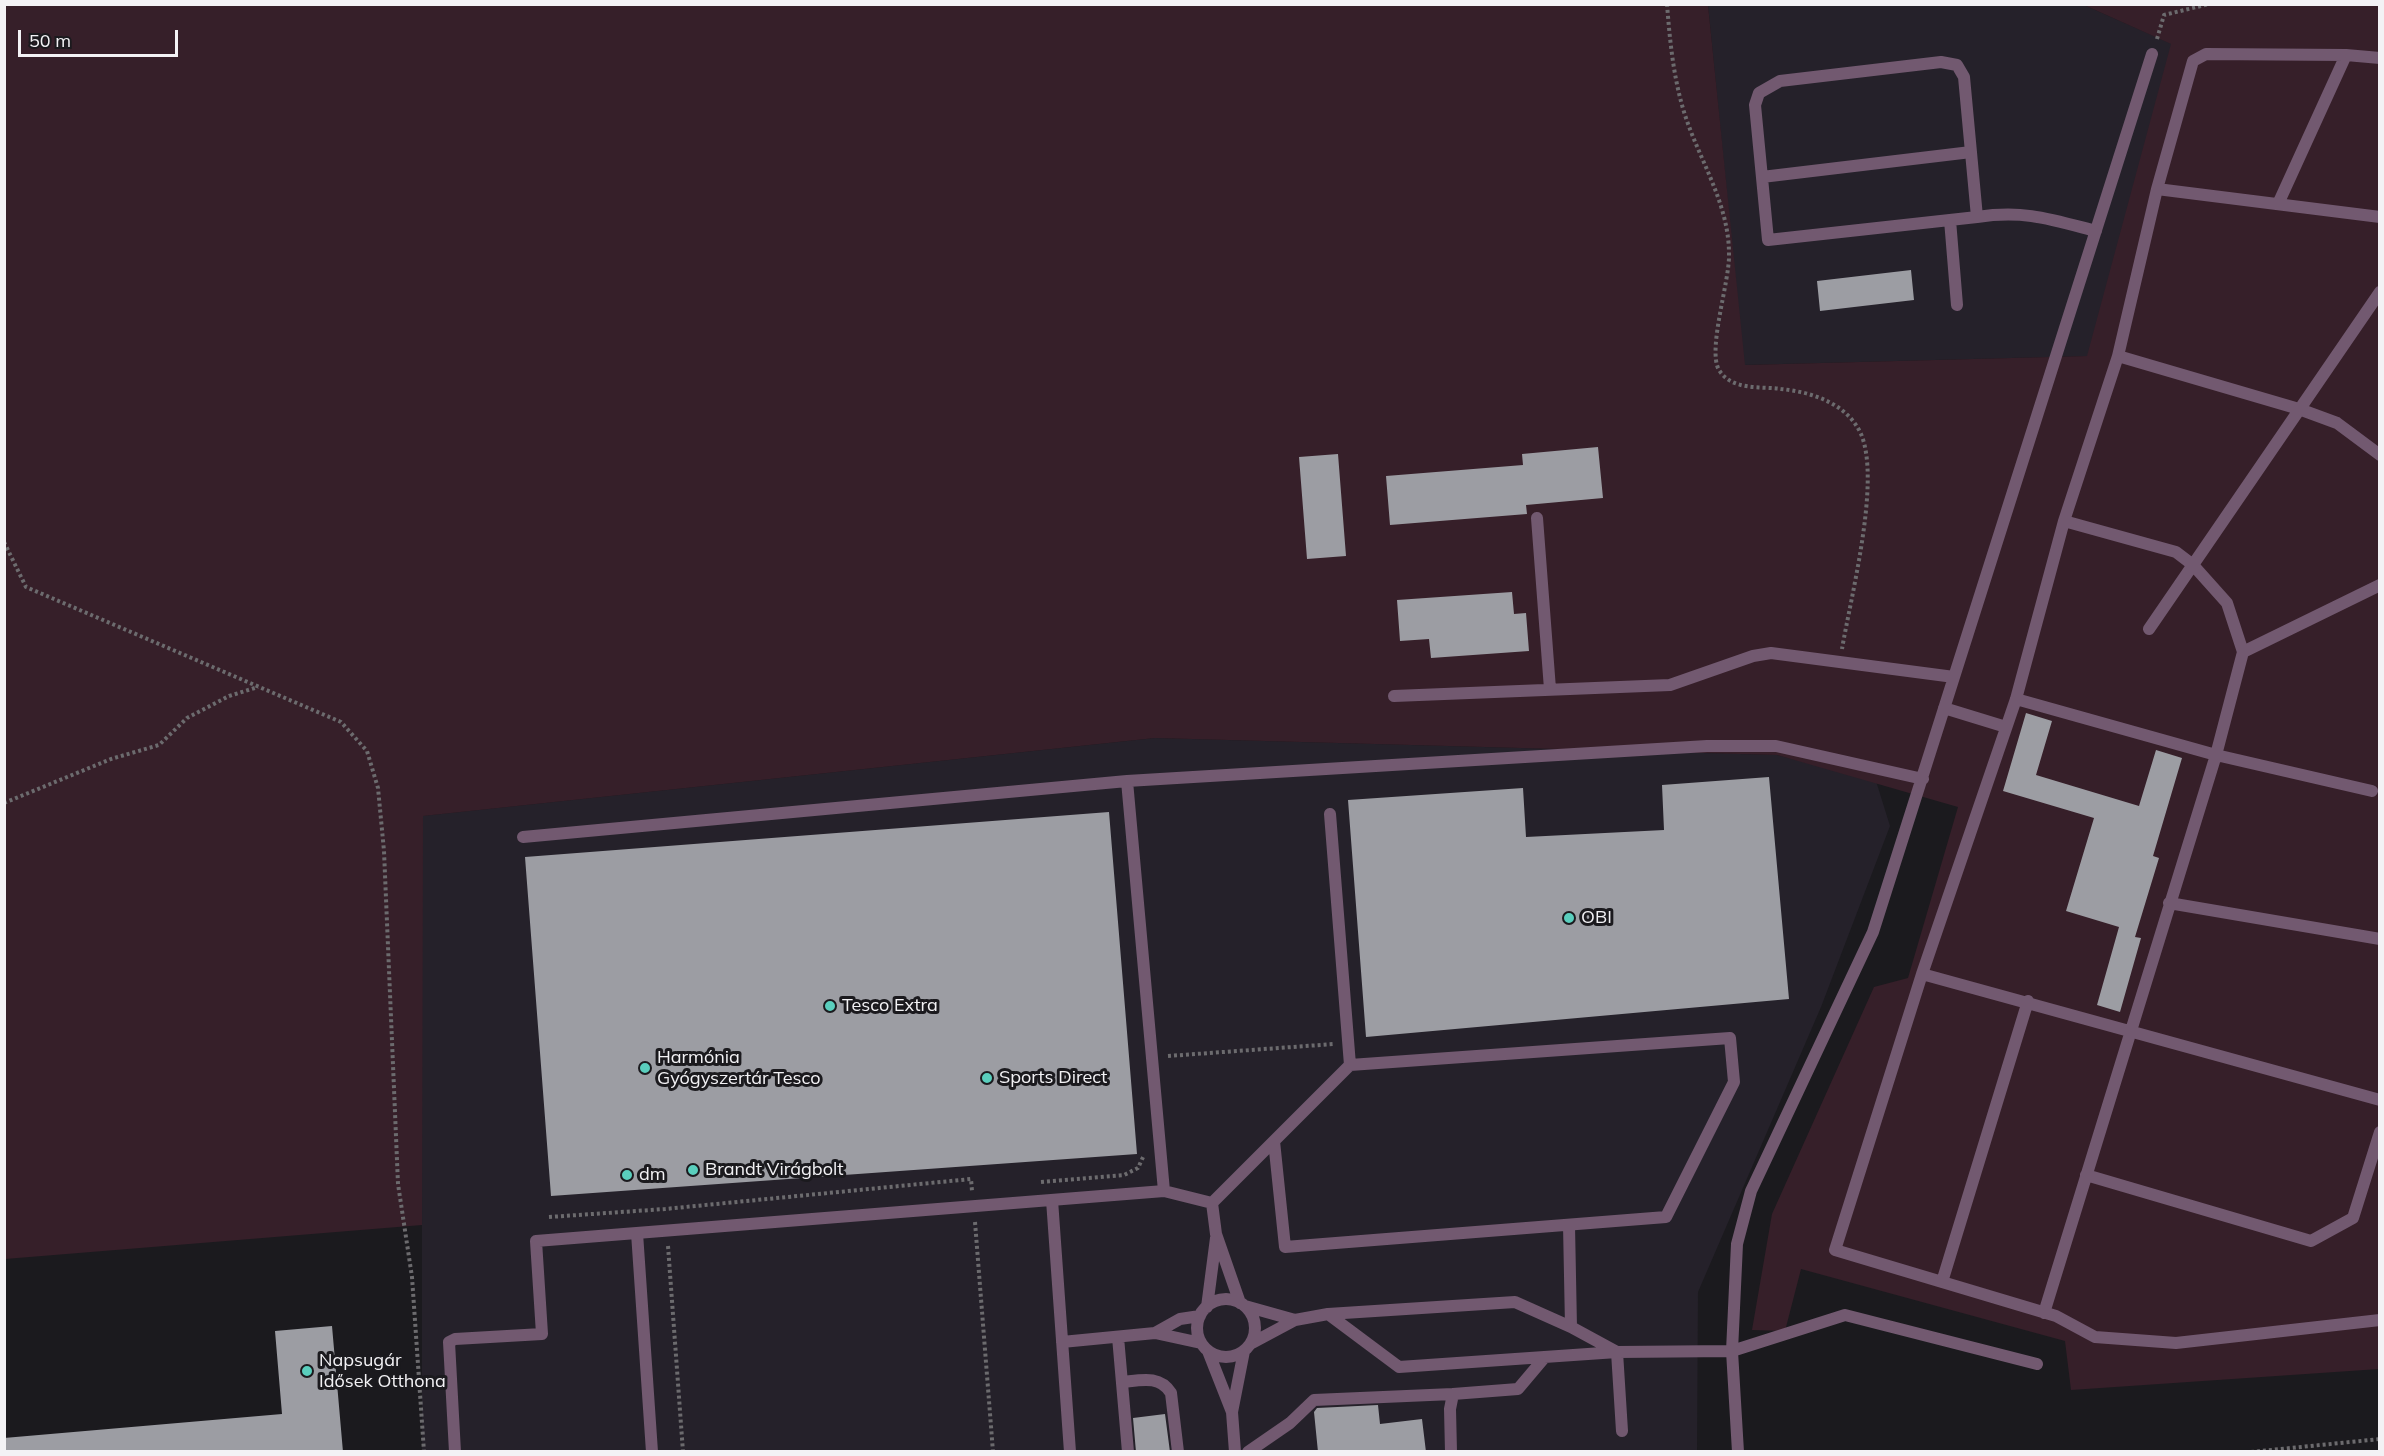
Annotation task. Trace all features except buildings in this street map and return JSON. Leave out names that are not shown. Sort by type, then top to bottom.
[{"type":"lane","points":[[1738,1452],[1732,1351],[1737,1244],[1751,1191],[1873,932],[2152,54]]},
{"type":"lane","points":[[2379,58],[2346,55],[2206,54],[2193,61],[2157,189],[2118,356],[2064,521],[2016,699],[1922,974],[1835,1250],[2044,1313],[2095,1337],[2176,1343],[2379,1320]]},
{"type":"lane","points":[[2278,204],[2346,55]]},
{"type":"lane","points":[[1977,217],[1964,77],[1957,65],[1941,62],[1780,81],[1763,89],[1755,105],[1768,240],[2028,213],[2096,231]]},
{"type":"lane","points":[[1762,177],[1971,152]]},
{"type":"lane","points":[[2157,189],[2379,217]]},
{"type":"lane","points":[[1950,220],[1957,305]]},
{"type":"lane","points":[[2149,629],[2379,292]]},
{"type":"lane","points":[[2118,356],[2300,409],[2337,423],[2379,455]]},
{"type":"lane","points":[[1537,518],[1550,689]]},
{"type":"lane","points":[[2044,1313],[2216,755],[2242,652],[2227,603],[2193,565],[2176,552],[2064,521]]},
{"type":"lane","points":[[2242,652],[2379,585]]},
{"type":"lane","points":[[1394,696],[1670,685],[1753,656],[1771,653],[1954,677]]},
{"type":"lane","points":[[2016,699],[2216,755],[2372,790]]},
{"type":"lane","points":[[1944,708],[2006,727]]},
{"type":"lane","points":[[523,837],[1127,781],[1707,746],[1776,746],[1923,779]]},
{"type":"lane","points":[[1127,781],[1164,1191]]},
{"type":"lane","points":[[1330,814],[1350,1065]]},
{"type":"lane","points":[[2169,903],[2379,939]]},
{"type":"lane","points":[[1922,974],[2028,1001],[2379,1100]]},
{"type":"lane","points":[[1942,1282],[2028,1001]]},
{"type":"lane","points":[[1212,1203],[1350,1065],[1730,1038],[1734,1082],[1666,1217],[1285,1247],[1275,1141]]},
{"type":"lane","points":[[2086,1174],[2311,1240],[2353,1218],[2379,1132]]},
{"type":"lane","points":[[455,1452],[449,1342],[455,1339],[542,1334],[536,1241],[1164,1191],[1212,1203]]},
{"type":"lane","points":[[1052,1200],[1070,1452]]},
{"type":"lane","points":[[1212,1203],[1216,1234],[1242,1304],[1252,1315],[1255,1326],[1232,1412],[1235,1452]]},
{"type":"lane","points":[[1569,1225],[1571,1327]]},
{"type":"lane","points":[[637,1233],[652,1452]]},
{"type":"lane","points":[[1216,1234],[1204,1311],[1198,1332],[1232,1412]]},
{"type":"lane","points":[[1155,1333],[1223,1300],[1295,1320]]},
{"type":"lane","points":[[1062,1342],[1155,1333],[1205,1347],[1228,1357],[1295,1320],[1328,1314],[1515,1302],[1571,1327],[1617,1352]]},
{"type":"lane","points":[[1328,1314],[1399,1367],[1617,1352],[1732,1351],[1845,1315],[2037,1364]]},
{"type":"lane","points":[[1118,1337],[1128,1452]]},
{"type":"lane","points":[[1617,1352],[1622,1431]]},
{"type":"lane","points":[[1248,1452],[1290,1424],[1314,1400],[1518,1389],[1545,1357]]},
{"type":"lane","points":[[1123,1382],[1153,1379],[1167,1387],[1171,1393],[1178,1452]]},
{"type":"lane","points":[[1451,1452],[1450,1409],[1453,1394]]},
{"type":"path","points":[[1667,4],[1681,100],[1722,208],[1727,237],[1729,255],[1717,336],[1718,368],[1727,380],[1741,386],[1802,391],[1828,401],[1845,413],[1860,432],[1867,457],[1865,517],[1840,661]]},
{"type":"path","points":[[2152,54],[2164,15],[2209,4]]},
{"type":"path","points":[[4,542],[26,587],[341,722],[367,751],[378,788],[398,1184],[412,1277],[424,1452]]},
{"type":"path","points":[[4,803],[111,759],[159,745],[187,718],[229,696],[259,687]]},
{"type":"path","points":[[1152,1057],[1349,1043]]},
{"type":"path","points":[[1030,1183],[1124,1175],[1138,1168],[1147,1147]]},
{"type":"path","points":[[549,1217],[665,1209],[971,1179],[993,1452]]},
{"type":"path","points":[[972,1188],[984,1187]]},
{"type":"path","points":[[665,1209],[683,1452]]},
{"type":"path","points":[[2250,1452],[2379,1439]]},
{"type":"shaded area","points":[[5,5],[1708,5],[1745,365],[2087,356],[2171,44],[2084,5],[2379,5],[2379,1369],[2071,1390],[2065,1341],[1801,1269],[1785,1331],[1752,1330],[1772,1214],[1874,987],[1908,978],[1958,807],[1777,755],[1155,738],[423,816],[422,1225],[5,1259]]},
{"type":"shaded area","points":[[1708,5],[2084,5],[2172,44],[2088,356],[1744,365]]},
{"type":"shaded area","points":[[1155,738],[1777,755],[1876,781],[1890,826],[1821,1007],[1698,1292],[1697,1451],[422,1452],[422,816]]},
{"type":"place","name":"OBI","points":[[1569,918]]},
{"type":"place","name":"Tesco Extra","points":[[830,1006]]},
{"type":"place","name":"Harmónia Gyógyszertár Tesco","points":[[645,1068]]},
{"type":"place","name":"Sports Direct","points":[[987,1078]]},
{"type":"place","name":"Brandt Virágbolt","points":[[693,1170]]},
{"type":"place","name":"dm","points":[[627,1175]]},
{"type":"place","name":"Napsugár Idősek Otthona","points":[[307,1371]]}]
